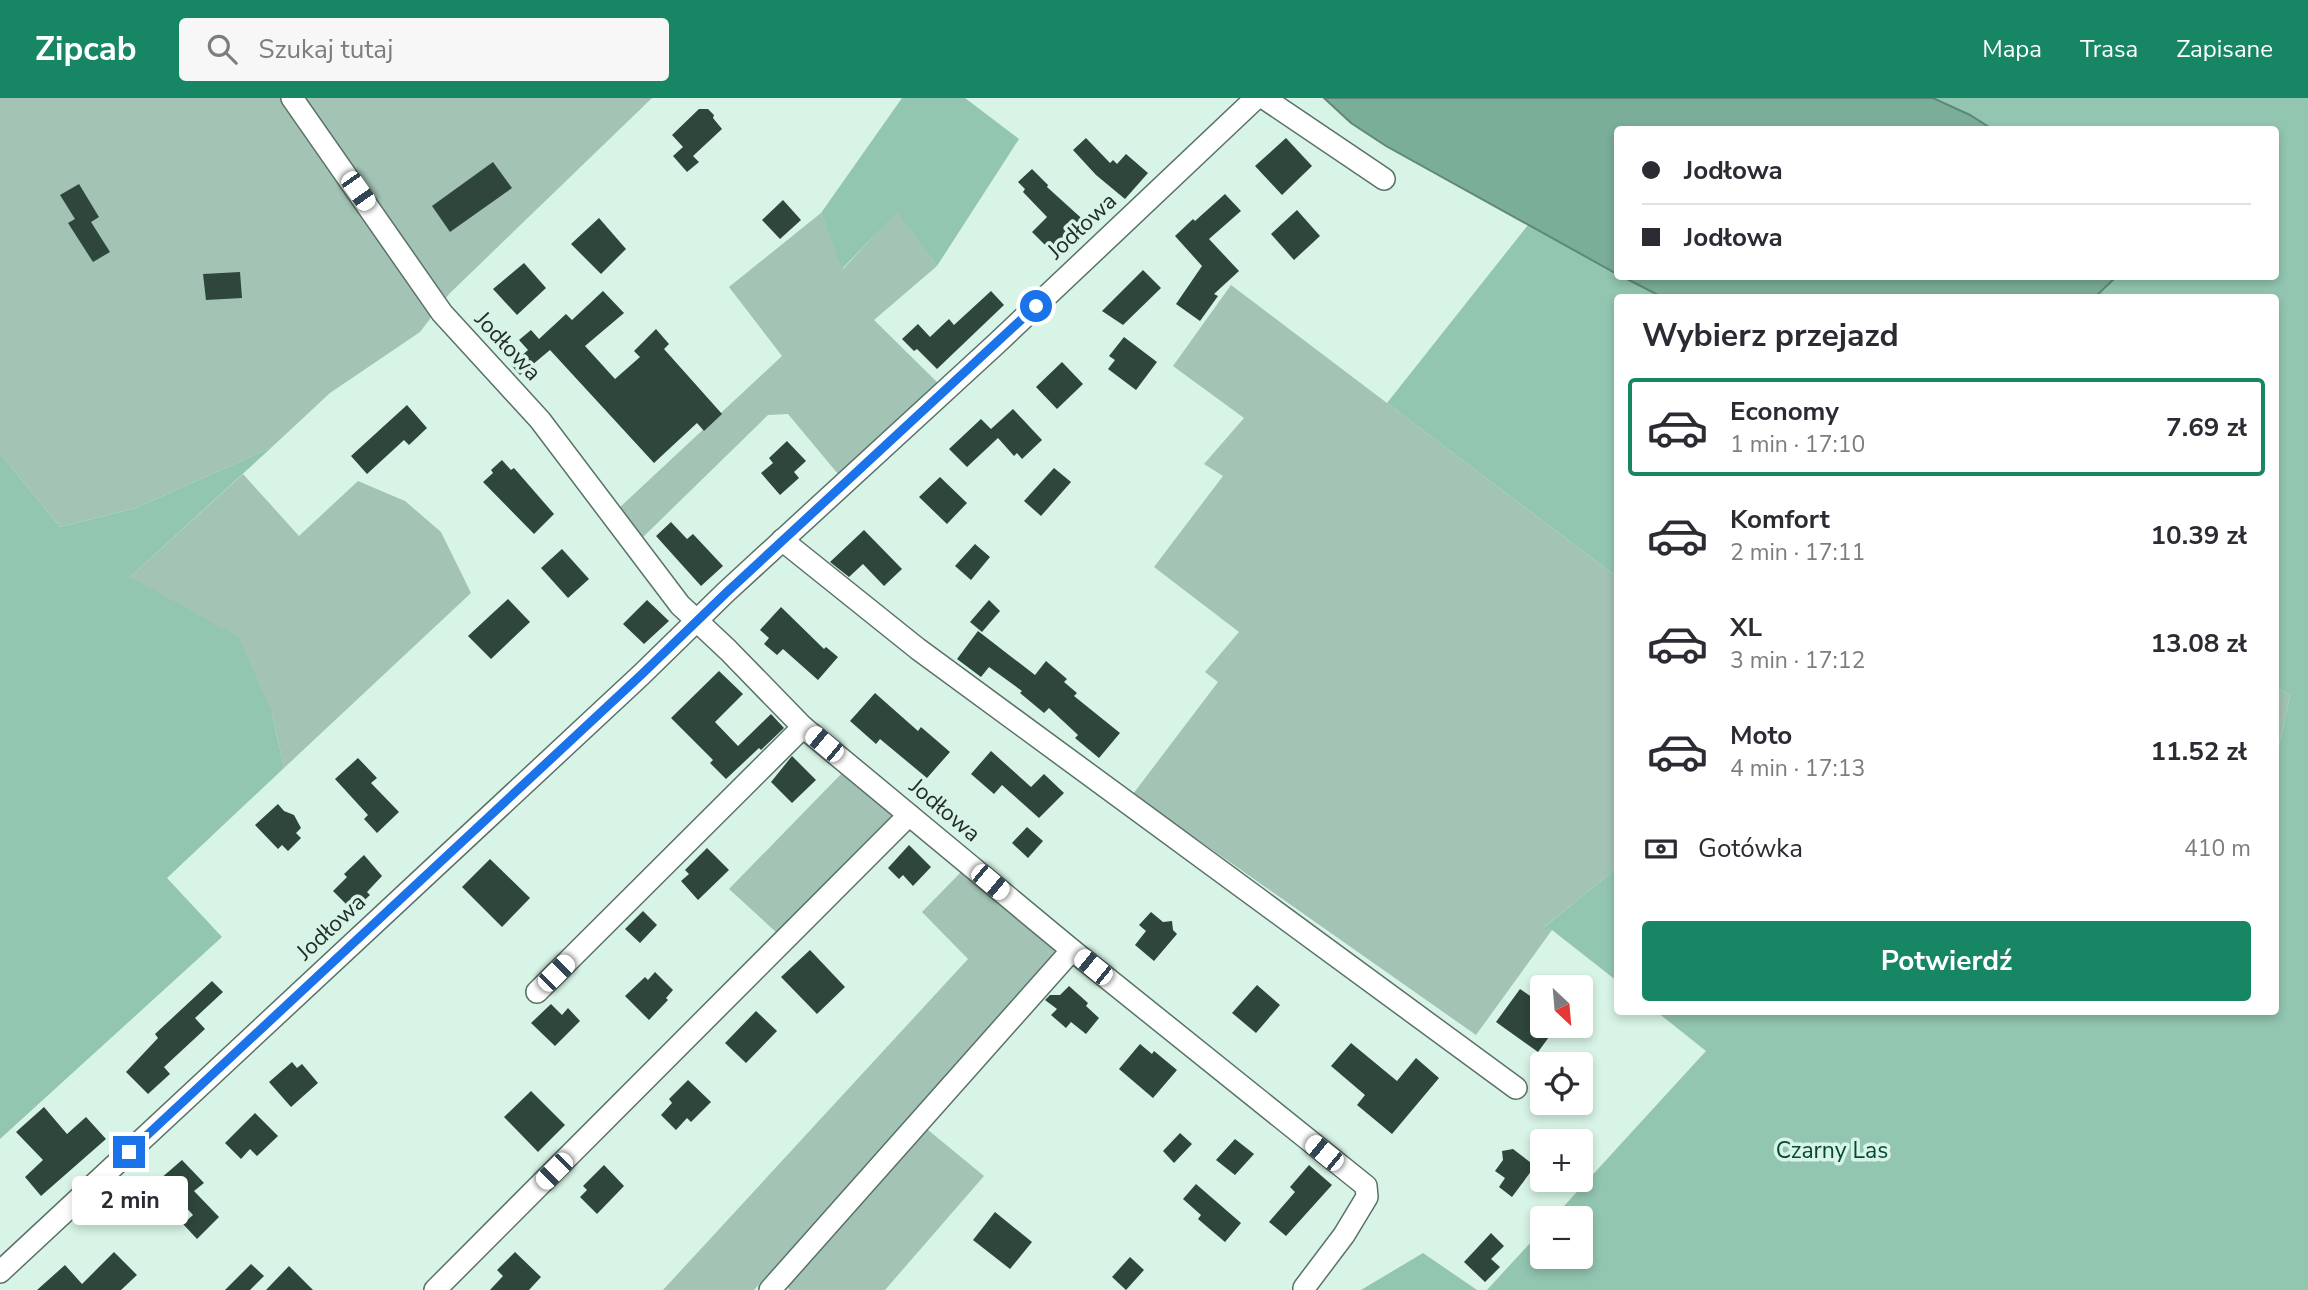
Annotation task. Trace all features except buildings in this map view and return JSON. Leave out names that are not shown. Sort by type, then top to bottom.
[{"type":"street","name":"Jodłowa","points":[[292,98],[442,313],[540,420],[680,605],[803,727],[1072,950],[1366,1186],[1367,1197],[1344,1235],[1304,1288]]},
{"type":"street","name":"Jodłowa","points":[[0,1272],[782,540],[996,344],[1256,98]]},
{"type":"street","points":[[1264,98],[1384,179]]},
{"type":"street","points":[[782,540],[918,649],[1516,1088]]},
{"type":"street","points":[[537,992],[803,727]]},
{"type":"street","points":[[435,1290],[909,815]]},
{"type":"street","points":[[770,1290],[1072,950]]},
{"type":"shaded area","points":[[0,98],[652,98],[449,294],[420,332],[330,393],[272,447],[136,508],[60,527],[0,453]]},
{"type":"shaded area","points":[[1324,98],[1933,98],[1987,126],[1614,126],[1614,272],[1386,146],[1351,123]]},
{"type":"shaded area","points":[[897,211],[937,266],[874,320],[940,385],[838,474],[788,414],[768,415],[640,540],[618,509],[782,356],[729,287],[821,213],[843,269]]},
{"type":"shaded area","points":[[1629,280],[2113,280],[2098,294],[1656,294]]},
{"type":"shaded area","points":[[1231,285],[1614,575],[1614,870],[1543,928],[1552,930],[1476,1035],[1133,794],[1218,682],[1205,672],[1239,632],[1154,567],[1223,476],[1204,464],[1244,418],[1173,366]]},
{"type":"shaded area","points":[[243,474],[299,536],[358,481],[405,501],[441,532],[471,593],[284,768],[272,713],[130,577]]},
{"type":"shaded area","points":[[2279,688],[2290,696],[2279,746]]},
{"type":"shaded area","points":[[844,771],[898,813],[777,933],[729,889]]},
{"type":"shaded area","points":[[961,872],[1059,948],[1042,971],[754,1290],[663,1290],[968,959],[922,912]]},
{"type":"shaded area","points":[[922,1125],[984,1176],[885,1290],[790,1290],[782,1283]]},
{"type":"green space","points":[[902,98],[965,98],[1019,139],[937,266],[897,212],[842,269],[821,213]]},
{"type":"green space","name":"Czarny Las","points":[[1933,98],[2308,98],[2308,1290],[1487,1290],[1530,1243],[1530,1269],[1593,1269],[1593,1206],[1564,1206],[1577,1192],[1593,1192],[1593,1174],[1706,1051],[1661,1015],[2279,1015],[2279,746],[2290,696],[2279,688],[2279,294],[2097,294],[2113,280],[2279,280],[2279,126],[1987,126]]},
{"type":"green space","points":[[1528,225],[1614,272],[1614,280],[1629,280],[1658,294],[1614,294],[1614,575],[1387,403]]},
{"type":"green space","points":[[272,447],[130,577],[238,637],[272,713],[284,768],[167,878],[222,937],[0,1139],[0,453],[60,527],[136,508]]},
{"type":"green space","points":[[1614,870],[1614,979],[1552,930],[1542,929]]},
{"type":"green space","points":[[1423,1253],[1477,1290],[1361,1290]]},
{"type":"route","points":[[129,1152],[782,540],[1036,306]]}]
